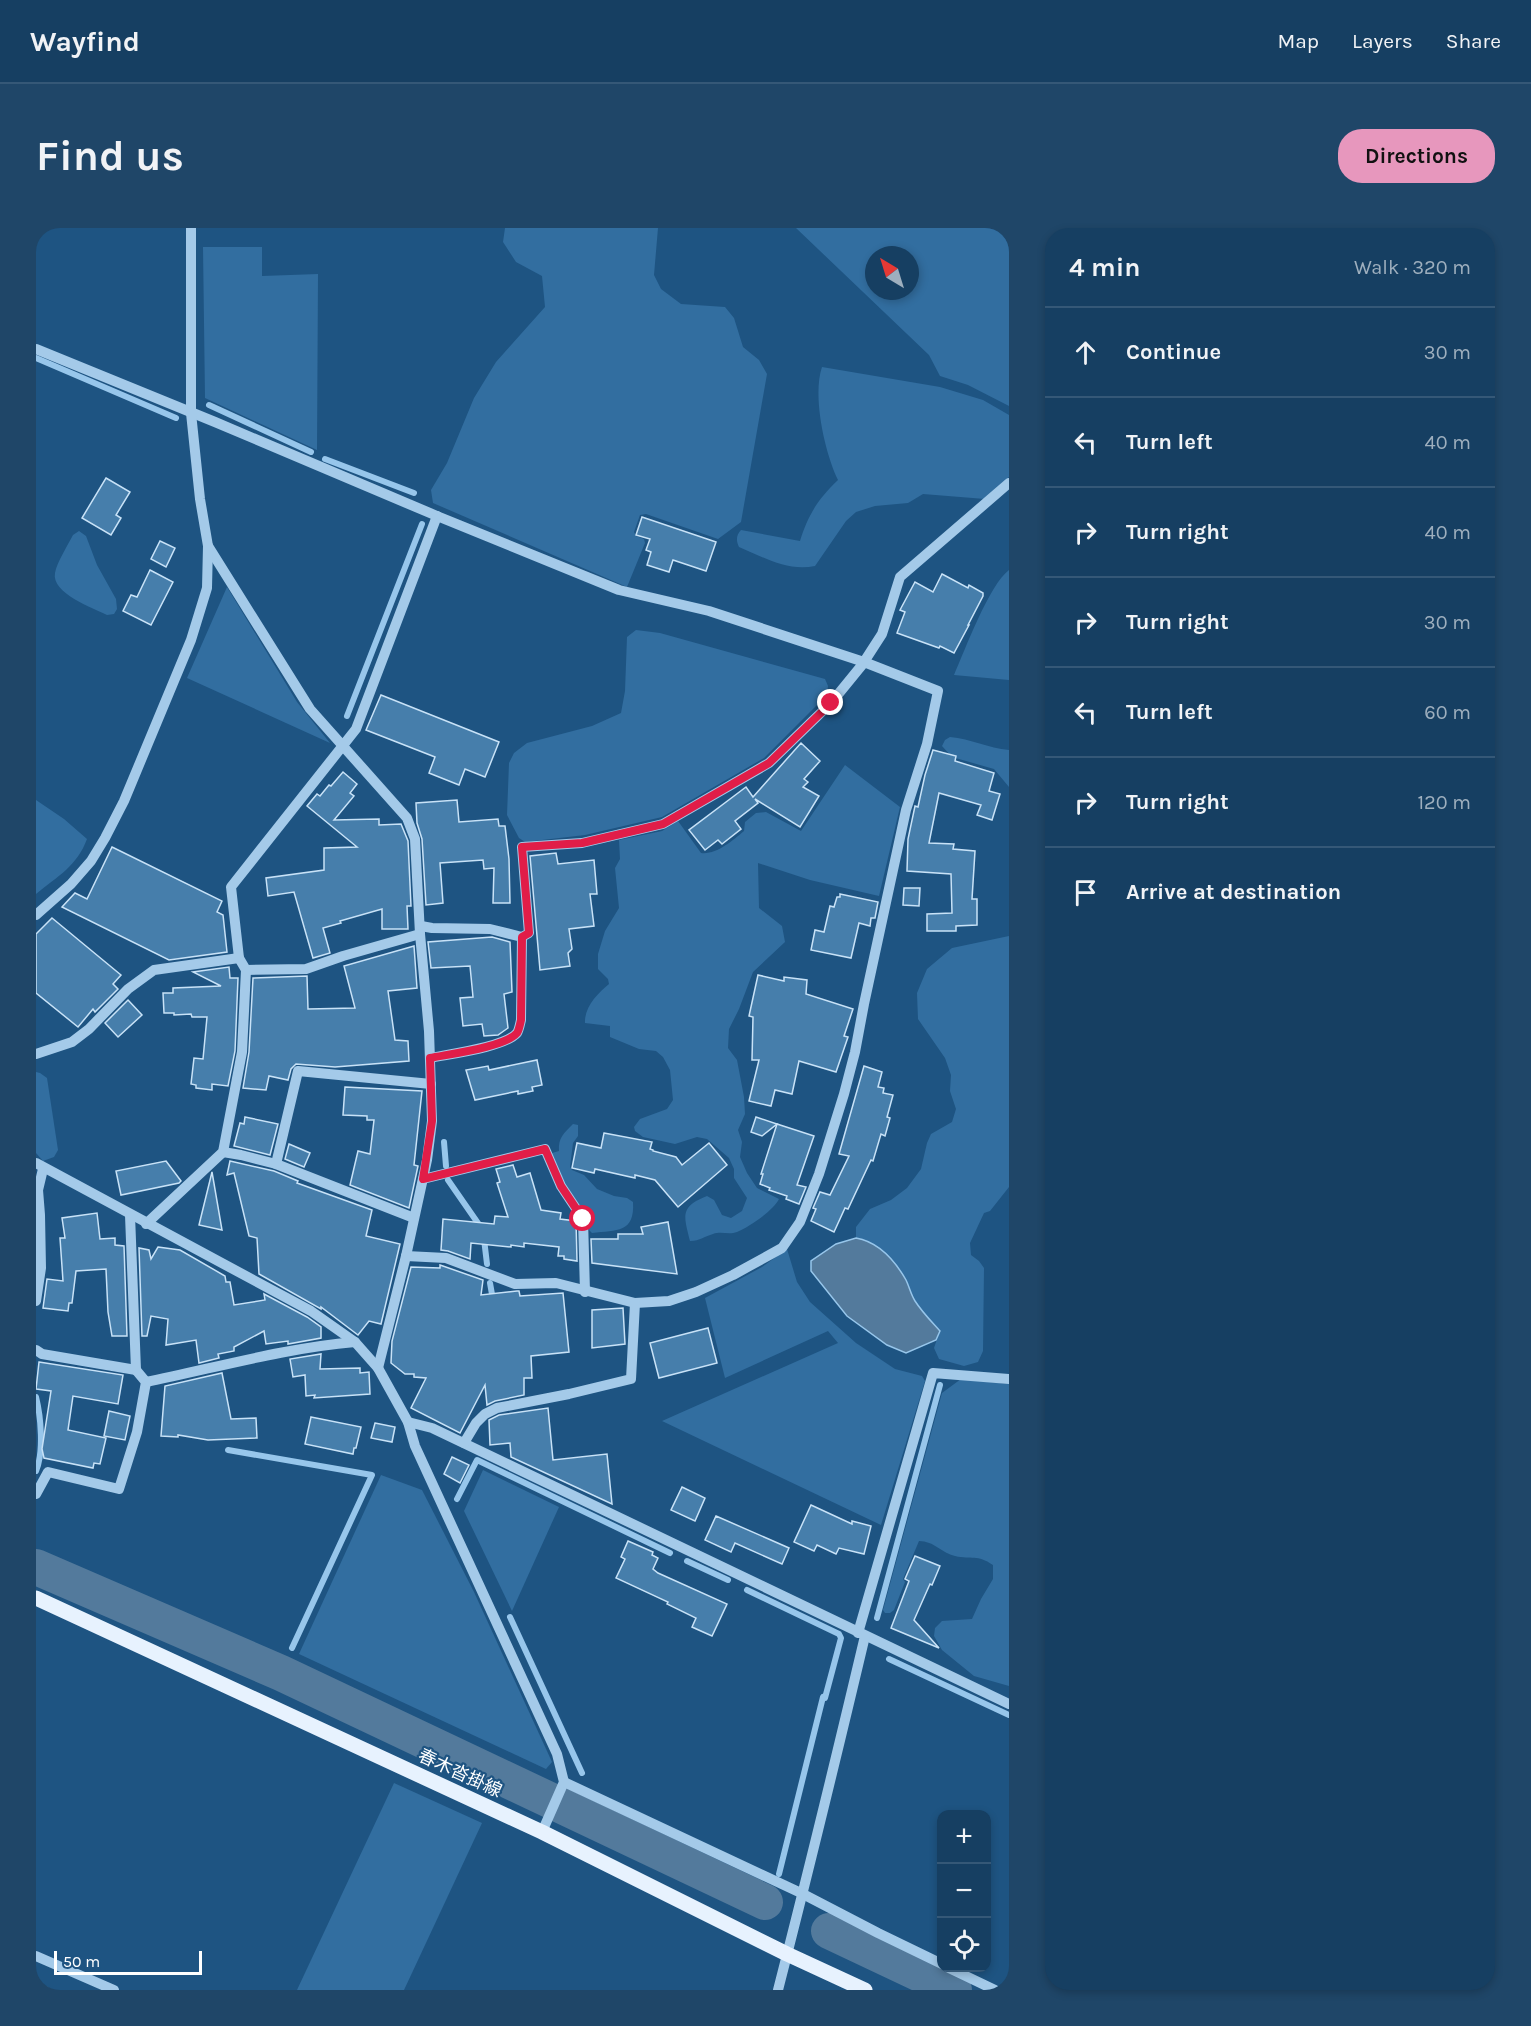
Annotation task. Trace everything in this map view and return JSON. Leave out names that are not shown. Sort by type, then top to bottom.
[{"type":"main road","name":"春木沓掛線","points":[[36,1598],[542,1832],[787,1954],[865,1990]]},
{"type":"street","points":[[36,915],[71,884],[91,861],[124,801],[191,640],[207,588],[208,546],[200,499],[192,413],[191,228]]},
{"type":"street","points":[[36,349],[619,590],[709,610],[864,662],[938,691],[927,744],[906,810],[855,1052],[819,1174],[800,1222],[782,1248],[696,1292],[669,1300],[635,1303],[556,1283],[515,1284],[446,1258],[406,1256]]},
{"type":"street","points":[[246,970],[306,969],[420,930],[490,929],[522,937],[529,933],[522,847],[582,843],[663,824],[769,763],[831,703],[864,662],[882,634],[900,577],[1009,483]]},
{"type":"street","points":[[146,1224],[222,1152],[242,1052],[246,970],[239,958],[231,887],[356,729],[437,516]]},
{"type":"street","points":[[208,546],[310,709],[407,818],[415,839],[426,987],[432,1121],[423,1179],[378,1368]]},
{"type":"street","points":[[430,1058],[496,1044],[518,1032],[521,1020],[522,937]]},
{"type":"street","points":[[36,1054],[72,1042],[89,1029],[128,989],[154,970],[239,958]]},
{"type":"street","points":[[276,1164],[298,1071],[430,1084]]},
{"type":"street","points":[[423,1179],[545,1149],[561,1186],[583,1219],[585,1292]]},
{"type":"street","points":[[222,1152],[276,1164],[414,1218]]},
{"type":"street","points":[[36,1300],[41,1268],[38,1190],[40,1166],[310,1311],[355,1342],[378,1368],[408,1422],[415,1446],[557,1755],[564,1782],[542,1832]]},
{"type":"street","points":[[130,1215],[136,1370],[146,1382]]},
{"type":"street","points":[[464,1443],[476,1423],[485,1414],[497,1408],[631,1379],[635,1303]]},
{"type":"street","points":[[146,1382],[270,1356],[355,1342]]},
{"type":"street","points":[[36,1350],[42,1354],[136,1370]]},
{"type":"street","points":[[778,1990],[820,1826],[862,1634],[933,1373],[1009,1379]]},
{"type":"street","points":[[36,1494],[48,1472],[119,1489],[137,1432],[146,1382]]},
{"type":"street","points":[[408,1422],[432,1428],[464,1443],[1009,1704]]},
{"type":"street","points":[[564,1782],[801,1893],[878,1934],[937,1962]]},
{"type":"street","points":[[36,1956],[114,1990]]},
{"type":"street","points":[[957,1972],[995,1990]]},
{"type":"shaded area","points":[[505,228],[658,228],[654,275],[661,289],[681,304],[725,307],[734,318],[743,347],[759,360],[767,374],[741,522],[718,539],[646,514],[640,515],[634,532],[636,536],[644,539],[645,543],[627,587],[433,503],[431,490],[447,463],[474,398],[496,362],[545,307],[542,276],[516,262],[503,242]]},
{"type":"shaded area","points":[[796,228],[1009,228],[1009,406],[968,385],[940,376],[929,355],[871,300],[919,300],[919,246],[865,246],[865,294]]},
{"type":"shaded area","points":[[203,247],[262,247],[262,276],[318,274],[317,450],[205,398]]},
{"type":"shaded area","points":[[822,367],[940,387],[983,400],[1009,415],[1009,477],[985,499],[923,494],[908,503],[875,506],[856,512],[846,521],[815,566],[785,565],[739,547],[737,538],[741,530],[800,541],[814,508],[838,480],[821,424],[818,393]]},
{"type":"shaded area","points":[[79,531],[86,536],[97,565],[116,599],[117,609],[114,614],[107,615],[74,599],[59,587],[56,580],[55,573],[60,559],[73,535]]},
{"type":"shaded area","points":[[1009,570],[1009,680],[954,675],[986,603],[1001,578]]},
{"type":"shaded area","points":[[227,587],[297,702],[330,743],[187,678]]},
{"type":"shaded area","points":[[636,630],[660,633],[825,679],[828,686],[827,695],[764,758],[662,817],[585,835],[525,842],[519,838],[507,815],[509,763],[514,753],[527,743],[592,726],[621,713],[625,691],[627,637]]},
{"type":"shaded area","points":[[950,737],[1009,750],[1009,787],[994,769],[952,757],[942,746]]},
{"type":"shaded area","points":[[845,765],[900,807],[879,896],[810,880],[758,863],[759,908],[782,926],[785,942],[753,972],[729,1029],[728,1048],[737,1060],[744,1097],[745,1114],[738,1130],[742,1142],[740,1157],[757,1188],[779,1199],[761,1218],[737,1232],[716,1233],[690,1241],[685,1219],[686,1213],[688,1208],[698,1200],[707,1196],[714,1200],[722,1215],[731,1218],[742,1211],[747,1198],[734,1178],[734,1169],[729,1158],[707,1139],[697,1137],[675,1144],[643,1137],[635,1131],[634,1127],[640,1119],[667,1109],[673,1100],[670,1070],[663,1057],[656,1051],[639,1049],[610,1037],[610,1026],[585,1023],[589,1006],[609,984],[608,979],[598,969],[598,954],[605,931],[619,908],[615,868],[620,859],[619,840],[662,831],[678,821],[701,853],[707,853],[724,846],[744,831],[745,822],[756,813],[766,812],[801,831]]},
{"type":"shaded area","points":[[36,800],[64,819],[87,839],[72,864],[36,894]]},
{"type":"shaded area","points":[[1009,936],[1009,1187],[990,1211],[984,1213],[970,1243],[971,1255],[984,1268],[983,1351],[978,1362],[964,1366],[939,1359],[934,1348],[940,1330],[914,1300],[905,1279],[865,1240],[856,1238],[856,1227],[870,1209],[891,1200],[907,1188],[921,1169],[931,1134],[952,1122],[956,1109],[950,1091],[951,1075],[945,1058],[918,1019],[917,993],[927,969],[952,948]]},
{"type":"shaded area","points":[[36,1072],[47,1078],[58,1150],[54,1157],[43,1161],[36,1153]]},
{"type":"shaded area","points":[[573,1124],[578,1125],[578,1136],[573,1143],[570,1167],[584,1175],[597,1189],[633,1202],[631,1220],[623,1228],[592,1233],[589,1230],[588,1217],[566,1186],[552,1153],[559,1151],[564,1133]]},
{"type":"shaded area","points":[[856,1238],[872,1243],[896,1265],[906,1280],[915,1301],[940,1331],[936,1340],[906,1353],[887,1345],[847,1316],[811,1271],[811,1261],[836,1244]]},
{"type":"shaded area","points":[[787,1249],[797,1282],[810,1302],[856,1343],[895,1369],[922,1376],[925,1381],[881,1525],[662,1421],[838,1343],[828,1331],[725,1378],[705,1298],[762,1267]]},
{"type":"shaded area","points":[[961,1379],[1009,1384],[1009,1686],[974,1676],[942,1650],[934,1636],[935,1628],[942,1621],[972,1619],[993,1579],[993,1565],[978,1558],[955,1556],[929,1543],[919,1541],[903,1579],[905,1582],[894,1610],[885,1613],[883,1610],[942,1393]]},
{"type":"shaded area","points":[[483,1470],[559,1507],[512,1611],[464,1511]]},
{"type":"shaded area","points":[[381,1475],[422,1490],[474,1592],[552,1762],[546,1769],[299,1654]]},
{"type":"shaded area","points":[[394,1783],[482,1823],[404,1990],[297,1990]]},
{"type":"building","points":[[106,478],[130,492],[116,515],[121,518],[111,535],[82,518]]},
{"type":"building","points":[[642,517],[716,542],[706,571],[673,560],[669,572],[647,565],[651,552],[646,550],[650,539],[636,535]]},
{"type":"building","points":[[160,541],[175,548],[166,567],[151,559]]},
{"type":"building","points":[[150,570],[173,582],[151,625],[123,611],[131,595],[137,597]]},
{"type":"building","points":[[942,574],[983,593],[954,653],[940,646],[939,648],[897,633],[905,612],[900,610],[915,582],[933,592]]},
{"type":"building","points":[[381,695],[499,742],[485,777],[465,769],[459,785],[429,773],[435,757],[366,730]]},
{"type":"building","points":[[801,743],[820,761],[804,779],[808,782],[803,787],[819,796],[800,827],[755,799],[758,803],[735,821],[741,829],[722,844],[718,840],[705,850],[689,830],[746,787],[753,797]]},
{"type":"building","points":[[933,750],[956,756],[955,761],[994,773],[989,791],[1000,794],[992,820],[977,815],[981,805],[939,793],[929,843],[954,844],[953,849],[975,851],[972,899],[977,899],[977,925],[956,926],[956,931],[927,931],[927,914],[952,913],[951,874],[907,871],[908,839],[915,806],[918,807]]},
{"type":"building","points":[[343,772],[357,784],[350,793],[354,796],[334,820],[379,819],[379,825],[401,824],[408,841],[411,906],[407,906],[408,929],[382,929],[382,909],[340,921],[341,923],[323,928],[330,953],[313,958],[294,892],[268,896],[266,878],[324,870],[324,848],[357,847],[307,806],[317,794],[320,796],[329,785],[331,786]]},
{"type":"building","points":[[457,800],[459,822],[498,819],[499,826],[505,826],[509,859],[510,903],[493,903],[494,868],[484,869],[483,860],[440,863],[443,903],[426,905],[422,839],[417,823],[416,803]]},
{"type":"building","points":[[112,847],[222,901],[217,912],[223,915],[227,952],[169,960],[62,907],[75,893],[87,899]]},
{"type":"building","points":[[556,853],[558,864],[594,860],[597,894],[590,894],[594,926],[569,929],[572,949],[568,953],[570,966],[540,970],[530,856]]},
{"type":"building","points":[[904,888],[920,888],[919,906],[903,905]]},
{"type":"building","points":[[840,894],[878,902],[875,918],[871,918],[870,926],[859,923],[851,958],[811,950],[815,930],[824,932],[830,906],[834,907]]},
{"type":"building","points":[[52,918],[121,975],[113,984],[118,989],[95,1012],[93,1009],[78,1027],[36,993],[36,934]]},
{"type":"building","points":[[492,937],[510,942],[512,992],[504,994],[508,1028],[498,1035],[484,1036],[482,1024],[463,1026],[460,998],[473,997],[470,966],[431,968],[428,942]]},
{"type":"building","points":[[414,946],[417,988],[388,991],[395,1040],[408,1041],[409,1061],[335,1067],[296,1064],[291,1069],[288,1080],[269,1076],[266,1090],[243,1088],[249,1052],[253,978],[307,976],[308,1009],[355,1008],[344,966]]},
{"type":"building","points":[[229,967],[230,978],[238,978],[235,1051],[228,1086],[212,1084],[212,1090],[196,1088],[196,1085],[191,1084],[194,1058],[203,1059],[207,1017],[164,1013],[163,993],[173,993],[173,988],[221,986],[193,972]]},
{"type":"building","points":[[758,975],[784,981],[784,977],[807,980],[806,994],[853,1009],[844,1036],[848,1037],[836,1072],[799,1061],[792,1094],[775,1090],[771,1106],[749,1101],[759,1060],[752,1060],[753,1017],[749,1016]]},
{"type":"building","points":[[128,1000],[142,1015],[118,1037],[105,1023]]},
{"type":"building","points":[[537,1060],[542,1085],[532,1087],[533,1091],[518,1094],[518,1091],[475,1100],[466,1070],[488,1066],[489,1070]]},
{"type":"building","points":[[864,1066],[882,1072],[878,1087],[884,1088],[883,1093],[893,1095],[887,1117],[890,1118],[885,1136],[881,1134],[873,1161],[871,1160],[848,1209],[845,1208],[834,1232],[811,1221],[816,1209],[813,1208],[820,1192],[830,1195],[849,1156],[839,1154]]},
{"type":"building","points":[[345,1087],[422,1091],[414,1165],[418,1166],[409,1208],[350,1185],[358,1151],[370,1154],[374,1120],[367,1120],[367,1116],[343,1115]]},
{"type":"building","points":[[245,1117],[278,1124],[270,1155],[234,1146],[240,1123],[244,1124]]},
{"type":"building","points":[[756,1117],[777,1124],[762,1136],[751,1132]]},
{"type":"building","points":[[777,1124],[814,1136],[797,1185],[806,1187],[799,1204],[760,1184]]},
{"type":"building","points":[[604,1133],[652,1142],[650,1149],[676,1157],[682,1165],[709,1143],[727,1165],[678,1207],[655,1180],[595,1169],[594,1173],[572,1168],[577,1143],[601,1148]]},
{"type":"building","points":[[289,1144],[310,1153],[304,1167],[285,1159]]},
{"type":"building","points":[[166,1161],[181,1181],[179,1183],[121,1195],[116,1171]]},
{"type":"building","points":[[230,1161],[274,1171],[298,1181],[297,1183],[372,1210],[366,1236],[400,1244],[381,1324],[369,1321],[358,1335],[321,1307],[321,1309],[259,1274],[257,1238],[249,1236],[234,1173],[227,1175]]},
{"type":"building","points":[[513,1165],[517,1177],[530,1173],[541,1210],[561,1213],[560,1219],[576,1221],[577,1261],[558,1256],[559,1247],[524,1243],[524,1247],[511,1245],[511,1247],[471,1243],[470,1259],[441,1250],[443,1219],[494,1224],[495,1216],[508,1217],[497,1183],[500,1182],[496,1169]]},
{"type":"building","points":[[212,1172],[222,1230],[199,1225]]},
{"type":"building","points":[[97,1213],[100,1239],[115,1238],[115,1245],[124,1246],[127,1336],[112,1336],[108,1312],[106,1269],[76,1271],[72,1303],[69,1303],[68,1311],[43,1308],[47,1279],[63,1281],[60,1238],[65,1238],[62,1218]]},
{"type":"building","points":[[668,1222],[677,1274],[592,1263],[591,1239],[618,1239],[618,1234],[643,1234],[641,1227]]},
{"type":"building","points":[[158,1247],[180,1250],[225,1276],[226,1282],[230,1282],[234,1305],[265,1300],[264,1294],[321,1327],[321,1338],[288,1344],[288,1341],[266,1344],[264,1331],[234,1347],[234,1351],[218,1354],[219,1358],[199,1363],[196,1340],[166,1345],[168,1319],[151,1316],[147,1336],[142,1336],[139,1248],[149,1250],[151,1259]]},
{"type":"building","points":[[440,1265],[483,1280],[481,1295],[517,1291],[520,1296],[563,1293],[569,1352],[531,1356],[532,1378],[524,1378],[524,1395],[487,1405],[485,1385],[460,1433],[411,1408],[426,1378],[405,1374],[391,1363],[392,1341],[411,1267],[440,1268]]},
{"type":"building","points":[[623,1308],[625,1344],[592,1348],[592,1310]]},
{"type":"building","points":[[708,1328],[717,1363],[659,1378],[650,1343]]},
{"type":"building","points":[[321,1354],[320,1369],[360,1368],[360,1373],[369,1372],[370,1394],[314,1398],[315,1395],[306,1396],[305,1375],[293,1377],[290,1359]]},
{"type":"building","points":[[39,1362],[123,1375],[118,1404],[73,1396],[68,1430],[106,1438],[100,1464],[94,1463],[93,1468],[44,1458],[42,1449],[51,1391],[36,1389]]},
{"type":"building","points":[[222,1373],[231,1419],[256,1418],[257,1438],[208,1440],[178,1435],[178,1437],[161,1436],[165,1386]]},
{"type":"building","points":[[548,1408],[553,1460],[607,1454],[612,1504],[511,1457],[510,1443],[490,1445],[489,1420],[499,1415]]},
{"type":"building","points":[[109,1411],[130,1416],[125,1440],[104,1436]]},
{"type":"building","points":[[311,1417],[361,1427],[353,1454],[305,1444]]},
{"type":"building","points":[[375,1423],[395,1427],[392,1442],[371,1438]]},
{"type":"building","points":[[452,1457],[469,1465],[460,1483],[444,1474]]},
{"type":"building","points":[[682,1487],[705,1498],[695,1521],[671,1510]]},
{"type":"building","points":[[811,1505],[852,1524],[852,1521],[871,1526],[864,1554],[839,1548],[836,1554],[817,1545],[814,1551],[794,1542]]},
{"type":"building","points":[[716,1516],[789,1548],[782,1564],[735,1543],[731,1552],[705,1540]]},
{"type":"building","points":[[628,1541],[653,1552],[652,1555],[658,1558],[653,1569],[658,1573],[727,1604],[712,1636],[692,1627],[696,1618],[616,1578],[625,1559],[621,1557]]},
{"type":"building","points":[[915,1556],[940,1566],[914,1620],[939,1648],[891,1628],[909,1581],[905,1579]]},
{"type":"waterway","points":[[36,358],[176,418]]},
{"type":"waterway","points":[[209,405],[311,452]]},
{"type":"waterway","points":[[325,459],[414,493]]},
{"type":"waterway","points":[[347,716],[422,524]]},
{"type":"waterway","points":[[444,1142],[446,1166]]},
{"type":"waterway","points":[[448,1180],[482,1229]]},
{"type":"waterway","points":[[484,1239],[487,1264]]},
{"type":"waterway","points":[[490,1283],[493,1300]]},
{"type":"waterway","points":[[877,1618],[940,1385]]},
{"type":"waterway","points":[[36,1397],[41,1434],[39,1463],[36,1471]]},
{"type":"waterway","points":[[228,1450],[372,1475],[292,1648]]},
{"type":"waterway","points":[[457,1499],[477,1460],[670,1553]]},
{"type":"waterway","points":[[687,1561],[728,1580]]},
{"type":"waterway","points":[[36,1567],[281,1673],[765,1902]]},
{"type":"waterway","points":[[747,1590],[839,1634],[841,1638],[825,1698],[823,1697],[779,1874]]},
{"type":"waterway","points":[[510,1617],[582,1773]]},
{"type":"waterway","points":[[889,1659],[1009,1715]]},
{"type":"waterway","points":[[619,1819],[636,1840]]},
{"type":"waterway","points":[[829,1931],[954,1990]]},
{"type":"waterway","points":[[36,1985],[47,1990]]},
{"type":"route","points":[[583,1219],[561,1186],[545,1149],[423,1179],[432,1121],[430,1058],[496,1044],[518,1032],[521,1020],[522,937],[529,933],[522,847],[582,843],[663,824],[769,763],[831,703]]}]
